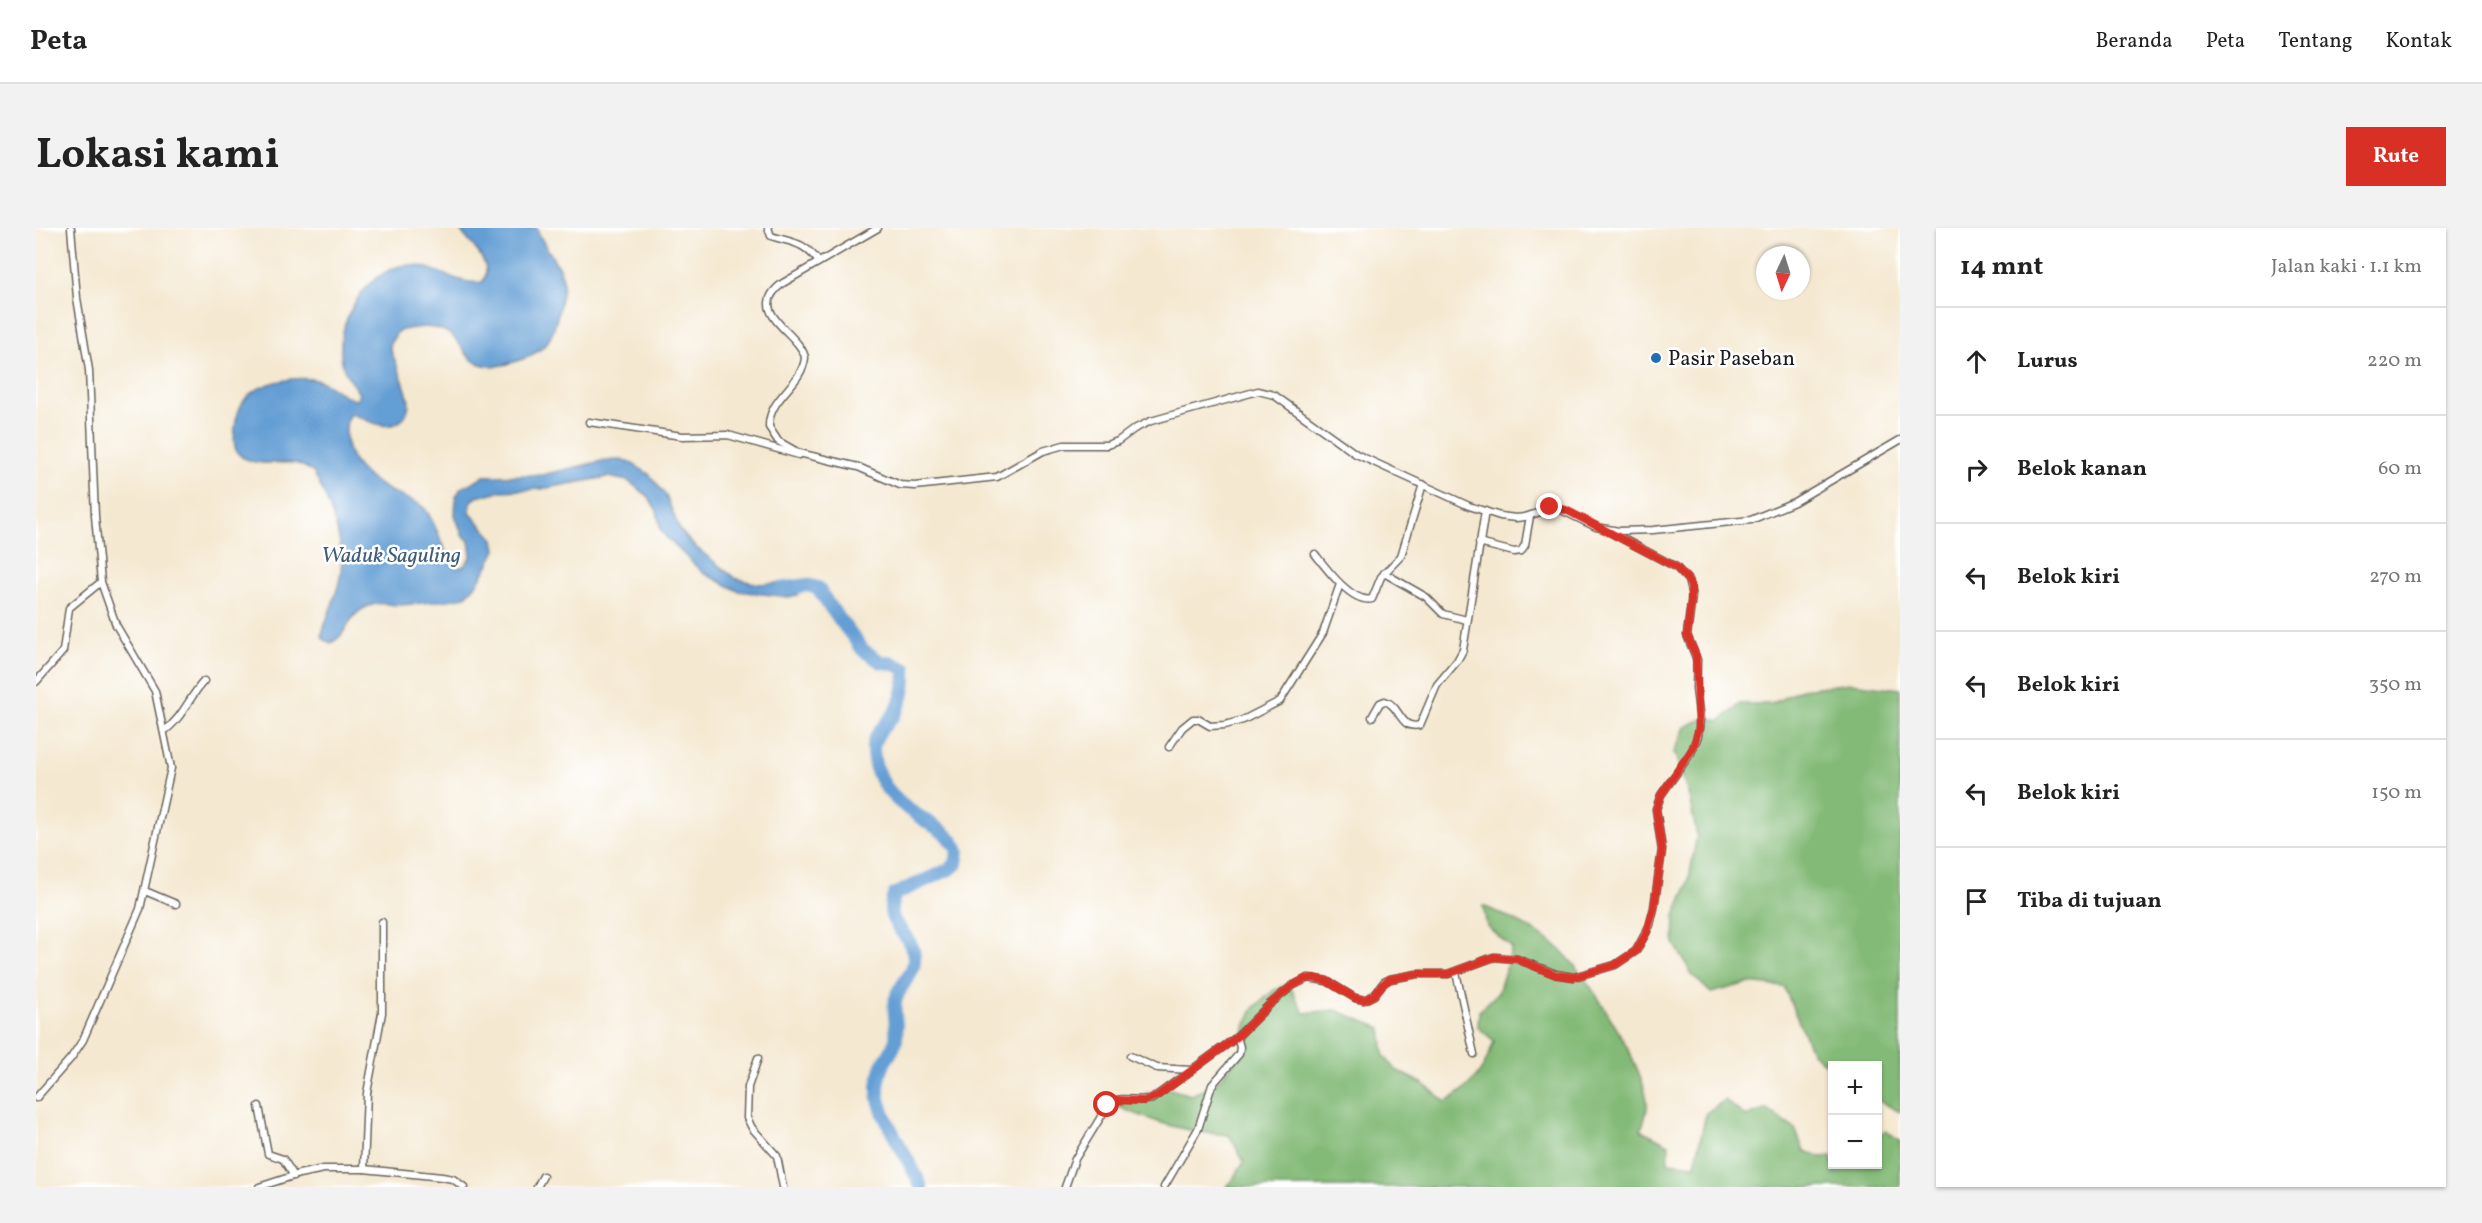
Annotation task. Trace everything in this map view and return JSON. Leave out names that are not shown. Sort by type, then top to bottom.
[{"type":"street","points":[[36,1098],[71,1058],[82,1040],[136,920],[145,891],[171,772],[155,691],[116,625],[101,582],[95,516],[89,370],[77,298],[71,228]]},
{"type":"street","points":[[768,228],[771,236],[794,241],[805,247],[819,262]]},
{"type":"street","points":[[808,456],[778,441],[769,427],[774,406],[801,371],[805,358],[802,349],[775,320],[770,303],[772,295],[778,287],[878,228]]},
{"type":"street","points":[[589,422],[682,436],[728,435],[788,453],[858,467],[905,486],[992,478],[1005,474],[1036,454],[1050,449],[1064,445],[1107,445],[1151,421],[1258,391],[1274,395],[1356,454],[1423,484],[1485,511],[1516,518],[1530,516],[1550,507],[1558,507],[1676,567],[1688,580],[1692,592],[1687,635],[1696,656],[1699,728],[1693,748],[1661,795],[1656,809],[1662,850],[1650,925],[1640,946],[1630,957],[1615,965],[1581,976],[1563,976],[1526,961],[1503,957],[1488,959],[1456,972],[1390,979],[1374,995],[1364,1000],[1355,998],[1327,981],[1314,978],[1305,979],[1292,986],[1270,1004],[1237,1037],[1152,1099],[1144,1101],[1116,1099],[1110,1102],[1075,1159],[1065,1187]]},
{"type":"street","points":[[1607,530],[1653,530],[1730,523],[1757,518],[1794,502],[1900,440]]},
{"type":"street","points":[[1316,554],[1340,584],[1359,597],[1370,600],[1378,581],[1402,552],[1423,484]]},
{"type":"street","points":[[1372,717],[1381,702],[1386,701],[1394,706],[1404,723],[1412,726],[1421,724],[1437,686],[1460,656],[1485,511]]},
{"type":"street","points":[[1479,543],[1514,552],[1521,551],[1525,545],[1530,516]]},
{"type":"street","points":[[1384,573],[1426,597],[1443,614],[1467,620]]},
{"type":"street","points":[[36,682],[63,651],[69,608],[101,582]]},
{"type":"street","points":[[1169,747],[1192,718],[1198,718],[1210,726],[1225,726],[1243,720],[1280,701],[1323,633],[1340,584]]},
{"type":"street","points":[[164,731],[176,720],[204,681]]},
{"type":"street","points":[[145,891],[176,904]]},
{"type":"street","points":[[364,1169],[364,1119],[382,1013],[382,922]]},
{"type":"street","points":[[1456,972],[1474,1054]]},
{"type":"street","points":[[1164,1187],[1198,1129],[1212,1085],[1239,1054],[1240,1047],[1237,1037]]},
{"type":"street","points":[[1131,1056],[1157,1068],[1192,1071]]},
{"type":"street","points":[[758,1058],[748,1087],[747,1118],[752,1128],[777,1156],[783,1187]]},
{"type":"street","points":[[259,1106],[268,1154],[283,1159],[294,1176]]},
{"type":"street","points":[[259,1187],[324,1169],[364,1169],[449,1178],[464,1187]]},
{"type":"street","points":[[537,1187],[543,1176]]},
{"type":"green space","points":[[1851,683],[1900,689],[1900,1112],[1882,1102],[1882,1061],[1828,1061],[1828,1066],[1812,1053],[1784,987],[1748,983],[1711,993],[1693,976],[1674,943],[1675,916],[1688,884],[1697,835],[1689,797],[1674,752],[1685,727],[1706,717],[1720,721],[1740,704],[1772,704],[1801,689]]},
{"type":"green space","points":[[1483,906],[1539,934],[1556,946],[1582,975],[1613,1022],[1638,1070],[1645,1091],[1647,1107],[1641,1130],[1669,1144],[1668,1162],[1695,1165],[1706,1113],[1725,1100],[1746,1117],[1766,1109],[1795,1129],[1804,1151],[1822,1157],[1828,1156],[1828,1169],[1882,1169],[1882,1133],[1886,1130],[1900,1141],[1900,1187],[1227,1187],[1244,1162],[1229,1135],[1171,1126],[1116,1106],[1163,1087],[1191,1095],[1215,1085],[1242,1052],[1245,1026],[1253,1009],[1273,991],[1289,984],[1304,1013],[1336,1010],[1381,1028],[1384,1056],[1396,1070],[1422,1083],[1446,1102],[1464,1090],[1477,1077],[1494,1041],[1478,1027],[1479,1011],[1498,993],[1512,948],[1487,926]]},
{"type":"water","name":"Waduk Saguling","points":[[458,228],[537,228],[562,274],[563,281],[563,290],[552,334],[543,347],[528,357],[494,366],[475,362],[445,331],[432,327],[418,327],[398,331],[390,348],[406,391],[409,403],[407,411],[403,419],[391,425],[378,424],[352,414],[348,416],[347,444],[357,466],[376,483],[416,502],[425,509],[451,563],[457,568],[464,566],[471,556],[469,541],[462,534],[455,515],[456,497],[461,488],[484,476],[542,475],[602,461],[628,461],[649,474],[666,496],[680,530],[693,545],[735,578],[757,584],[794,582],[798,585],[798,595],[788,597],[738,591],[703,573],[661,531],[657,511],[648,496],[628,481],[608,477],[541,489],[500,491],[477,497],[471,502],[470,513],[494,539],[496,550],[469,593],[461,598],[443,601],[373,605],[356,614],[337,639],[331,643],[323,639],[322,634],[340,579],[342,559],[338,533],[329,507],[313,472],[308,469],[295,463],[254,462],[239,454],[234,440],[238,412],[246,398],[261,387],[292,379],[320,381],[348,398],[356,400],[359,394],[345,371],[341,347],[343,331],[356,301],[378,276],[407,265],[426,267],[463,281],[482,282],[486,275],[484,261]]},
{"type":"waterway","points":[[781,589],[807,585],[818,588],[863,650],[881,662],[892,663],[905,669],[900,703],[875,739],[873,749],[876,770],[893,795],[908,809],[951,839],[958,851],[956,864],[950,869],[895,894],[891,904],[894,920],[912,947],[914,962],[895,1002],[896,1039],[881,1070],[878,1086],[879,1097],[888,1122],[921,1187]]},
{"type":"place","name":"Pasir Paseban","points":[[1656,358]]},
{"type":"route","points":[[1107,1105],[1114,1100],[1144,1101],[1157,1096],[1237,1037],[1270,1004],[1292,986],[1305,979],[1318,978],[1327,981],[1355,998],[1364,1000],[1374,995],[1390,979],[1417,974],[1448,974],[1494,957],[1526,961],[1556,975],[1581,976],[1623,962],[1640,946],[1650,925],[1654,908],[1662,850],[1656,809],[1661,795],[1693,748],[1698,736],[1696,656],[1687,635],[1691,587],[1676,567],[1607,530],[1590,525],[1566,510],[1550,507]]}]
